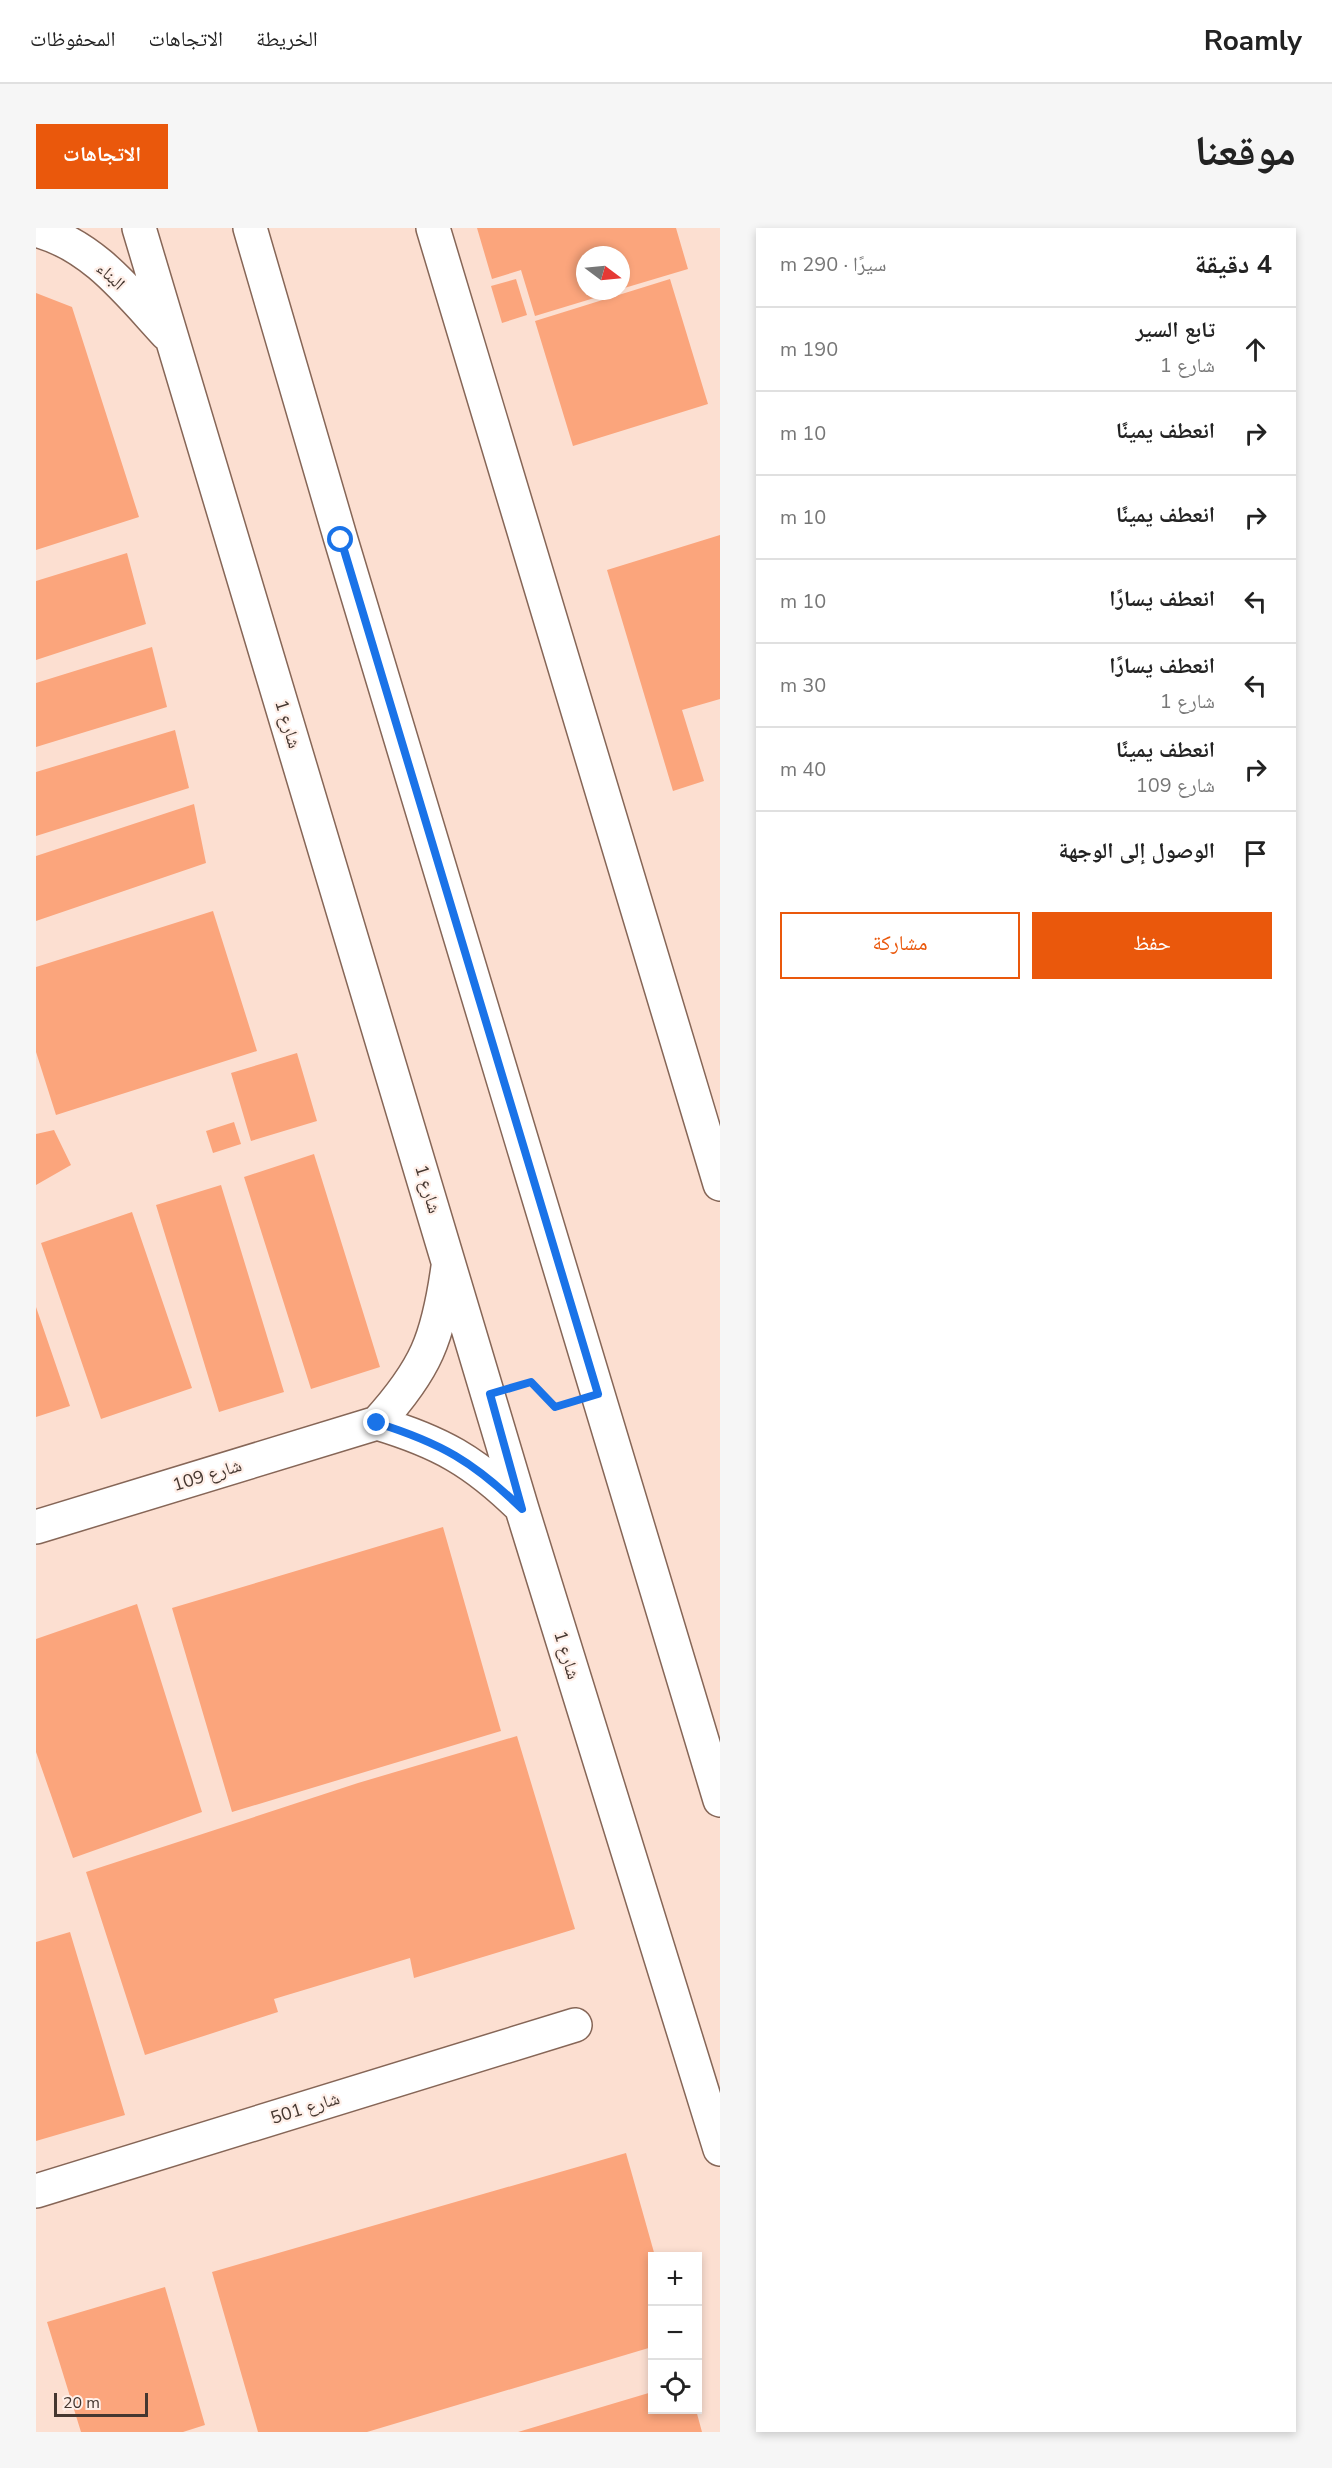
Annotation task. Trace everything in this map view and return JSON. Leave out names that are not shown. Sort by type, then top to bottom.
[{"type":"street","name":"شارع 1","points":[[139,228],[490,1394],[522,1509],[720,2149]]},
{"type":"street","points":[[250,228],[341,540],[720,1800]]},
{"type":"street","points":[[433,228],[720,1184]]},
{"type":"street","name":"البناء","points":[[36,230],[52,234],[86,253],[113,275],[173,340]]},
{"type":"street","points":[[449,1257],[443,1306],[430,1349],[408,1389],[377,1423],[418,1436],[457,1454],[491,1479],[522,1509]]},
{"type":"street","name":"شارع 109","points":[[36,1527],[377,1423]]},
{"type":"street","name":"شارع 501","points":[[36,2191],[574,2025]]},
{"type":"path","points":[[490,1394],[531,1382],[555,1407],[598,1394]]},
{"type":"building","points":[[477,228],[676,228],[688,269],[630,286],[630,246],[576,246],[576,300],[588,300],[535,316],[521,270],[492,279]]},
{"type":"building","points":[[516,279],[527,315],[502,323],[491,286]]},
{"type":"building","points":[[670,279],[708,404],[573,446],[535,321],[602,300],[630,300],[630,291]]},
{"type":"building","points":[[36,293],[72,307],[139,517],[36,550]]},
{"type":"building","points":[[720,535],[720,699],[682,710],[704,781],[673,791],[607,570]]},
{"type":"building","points":[[127,553],[146,624],[36,660],[36,581]]},
{"type":"building","points":[[152,647],[167,707],[36,747],[36,683]]},
{"type":"building","points":[[175,730],[189,788],[36,836],[36,772]]},
{"type":"building","points":[[194,804],[206,863],[36,921],[36,856]]},
{"type":"building","points":[[213,911],[257,1051],[56,1115],[36,1052],[36,967]]},
{"type":"building","points":[[297,1053],[317,1121],[251,1141],[231,1073]]},
{"type":"building","points":[[234,1122],[241,1144],[213,1153],[206,1131]]},
{"type":"building","points":[[54,1130],[71,1165],[36,1185],[36,1134]]},
{"type":"building","points":[[314,1154],[380,1367],[311,1389],[244,1177]]},
{"type":"building","points":[[221,1185],[284,1392],[219,1412],[156,1205]]},
{"type":"building","points":[[132,1212],[192,1388],[101,1419],[41,1243]]},
{"type":"building","points":[[36,1307],[70,1406],[36,1417]]},
{"type":"building","points":[[443,1527],[501,1731],[232,1812],[172,1608]]},
{"type":"building","points":[[137,1604],[202,1812],[73,1858],[36,1752],[36,1639]]},
{"type":"building","points":[[517,1736],[575,1929],[414,1978],[410,1958],[274,1999],[278,2012],[145,2055],[86,1872],[358,1783]]},
{"type":"building","points":[[70,1932],[125,2115],[36,2141],[36,1942]]},
{"type":"building","points":[[626,2153],[654,2252],[648,2252],[648,2348],[367,2432],[258,2432],[212,2272]]},
{"type":"building","points":[[165,2287],[205,2425],[183,2432],[81,2432],[47,2322]]},
{"type":"building","points":[[648,2393],[648,2414],[697,2414],[702,2432],[518,2432]]},
{"type":"route","points":[[341,540],[598,1394],[555,1407],[531,1382],[490,1394],[522,1509],[491,1479],[457,1454],[418,1436],[377,1423]]}]
